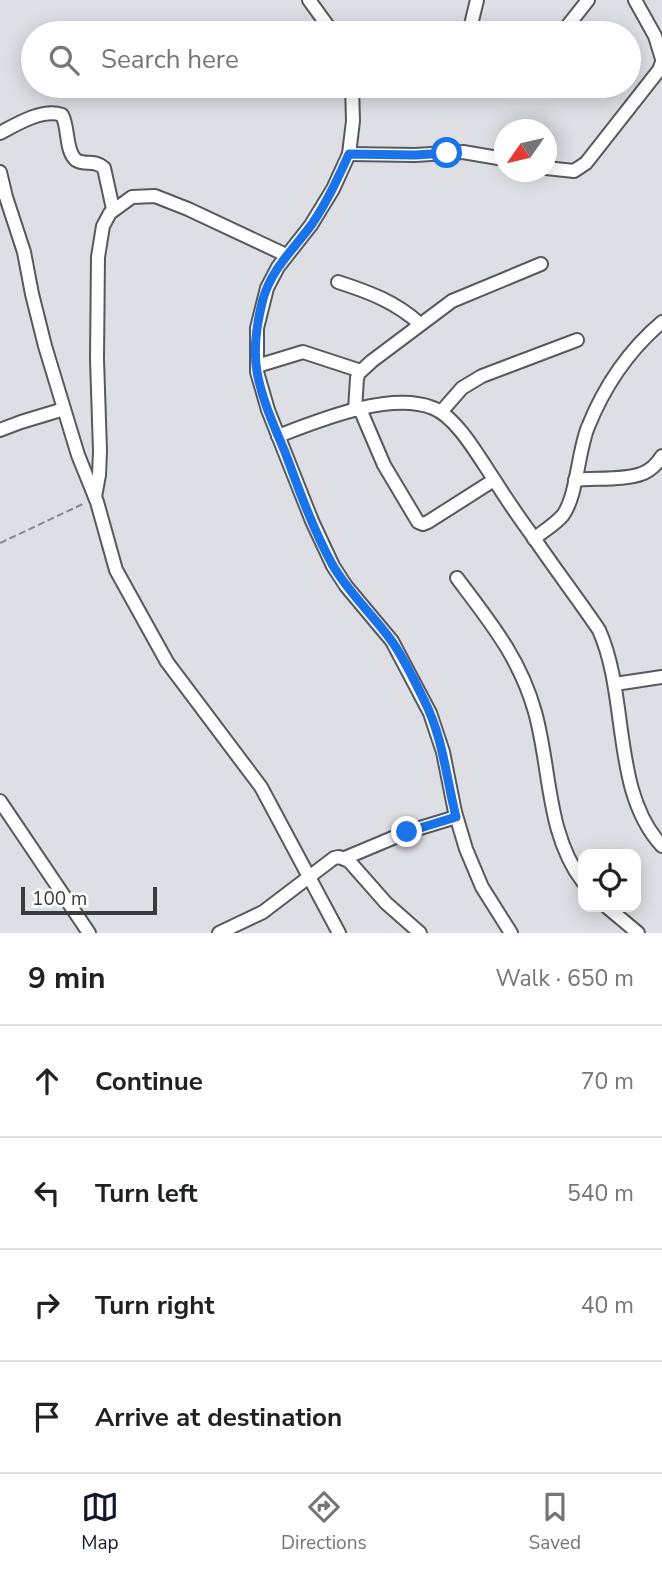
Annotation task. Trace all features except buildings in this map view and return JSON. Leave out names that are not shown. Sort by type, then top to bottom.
[{"type":"street","points":[[472,21],[477,0]]},
{"type":"street","points":[[571,21],[588,0]]},
{"type":"street","points":[[635,0],[655,36],[662,60],[659,70],[641,93]]},
{"type":"street","points":[[315,2],[326,21]]},
{"type":"street","points":[[352,98],[349,154],[328,197],[311,225],[278,267],[264,298],[257,328],[257,366],[268,410],[333,566],[391,641],[430,713],[446,762],[456,817],[473,869],[511,933]]},
{"type":"street","points":[[557,169],[574,171],[586,163],[637,98]]},
{"type":"street","points":[[0,133],[36,116],[56,113],[62,115],[66,122],[72,155],[80,162],[99,163],[104,168],[114,209]]},
{"type":"street","points":[[349,154],[415,155],[463,152],[494,157]]},
{"type":"street","points":[[0,172],[24,252],[45,346],[116,570],[167,662],[261,787],[339,933]]},
{"type":"street","points":[[95,497],[100,451],[98,257],[103,226],[110,213],[132,197],[155,196],[286,255]]},
{"type":"street","points":[[494,480],[428,523],[418,522],[384,465],[358,410],[356,385],[361,372],[452,301],[541,264]]},
{"type":"street","points":[[338,282],[387,300],[420,324]]},
{"type":"street","points":[[534,539],[563,515],[570,499],[587,427],[608,384],[640,343],[662,322]]},
{"type":"street","points":[[441,412],[463,388],[482,376],[578,340]]},
{"type":"street","points":[[257,366],[303,352],[361,372]]},
{"type":"street","points":[[278,436],[324,419],[386,404],[406,403],[434,408],[452,421],[598,630],[605,645],[615,684],[633,796],[643,820],[662,846]]},
{"type":"street","points":[[0,430],[64,409]]},
{"type":"street","points":[[575,480],[642,474],[662,456]]},
{"type":"street","points":[[457,578],[499,634],[522,674],[536,713],[557,826],[578,873]]},
{"type":"street","points":[[615,684],[662,677]]},
{"type":"street","points":[[0,801],[89,933]]},
{"type":"street","points":[[226,932],[263,912],[334,858],[345,858],[407,832],[456,817]]},
{"type":"street","points":[[345,858],[386,902],[420,933]]},
{"type":"street","points":[[613,912],[638,933]]},
{"type":"path","points":[[0,542],[95,497]]},
{"type":"route","points":[[407,832],[456,817],[443,752],[430,713],[411,676],[391,641],[333,566],[312,521],[262,390],[257,372],[257,328],[267,288],[278,267],[311,225],[333,189],[349,154],[447,153]]}]
